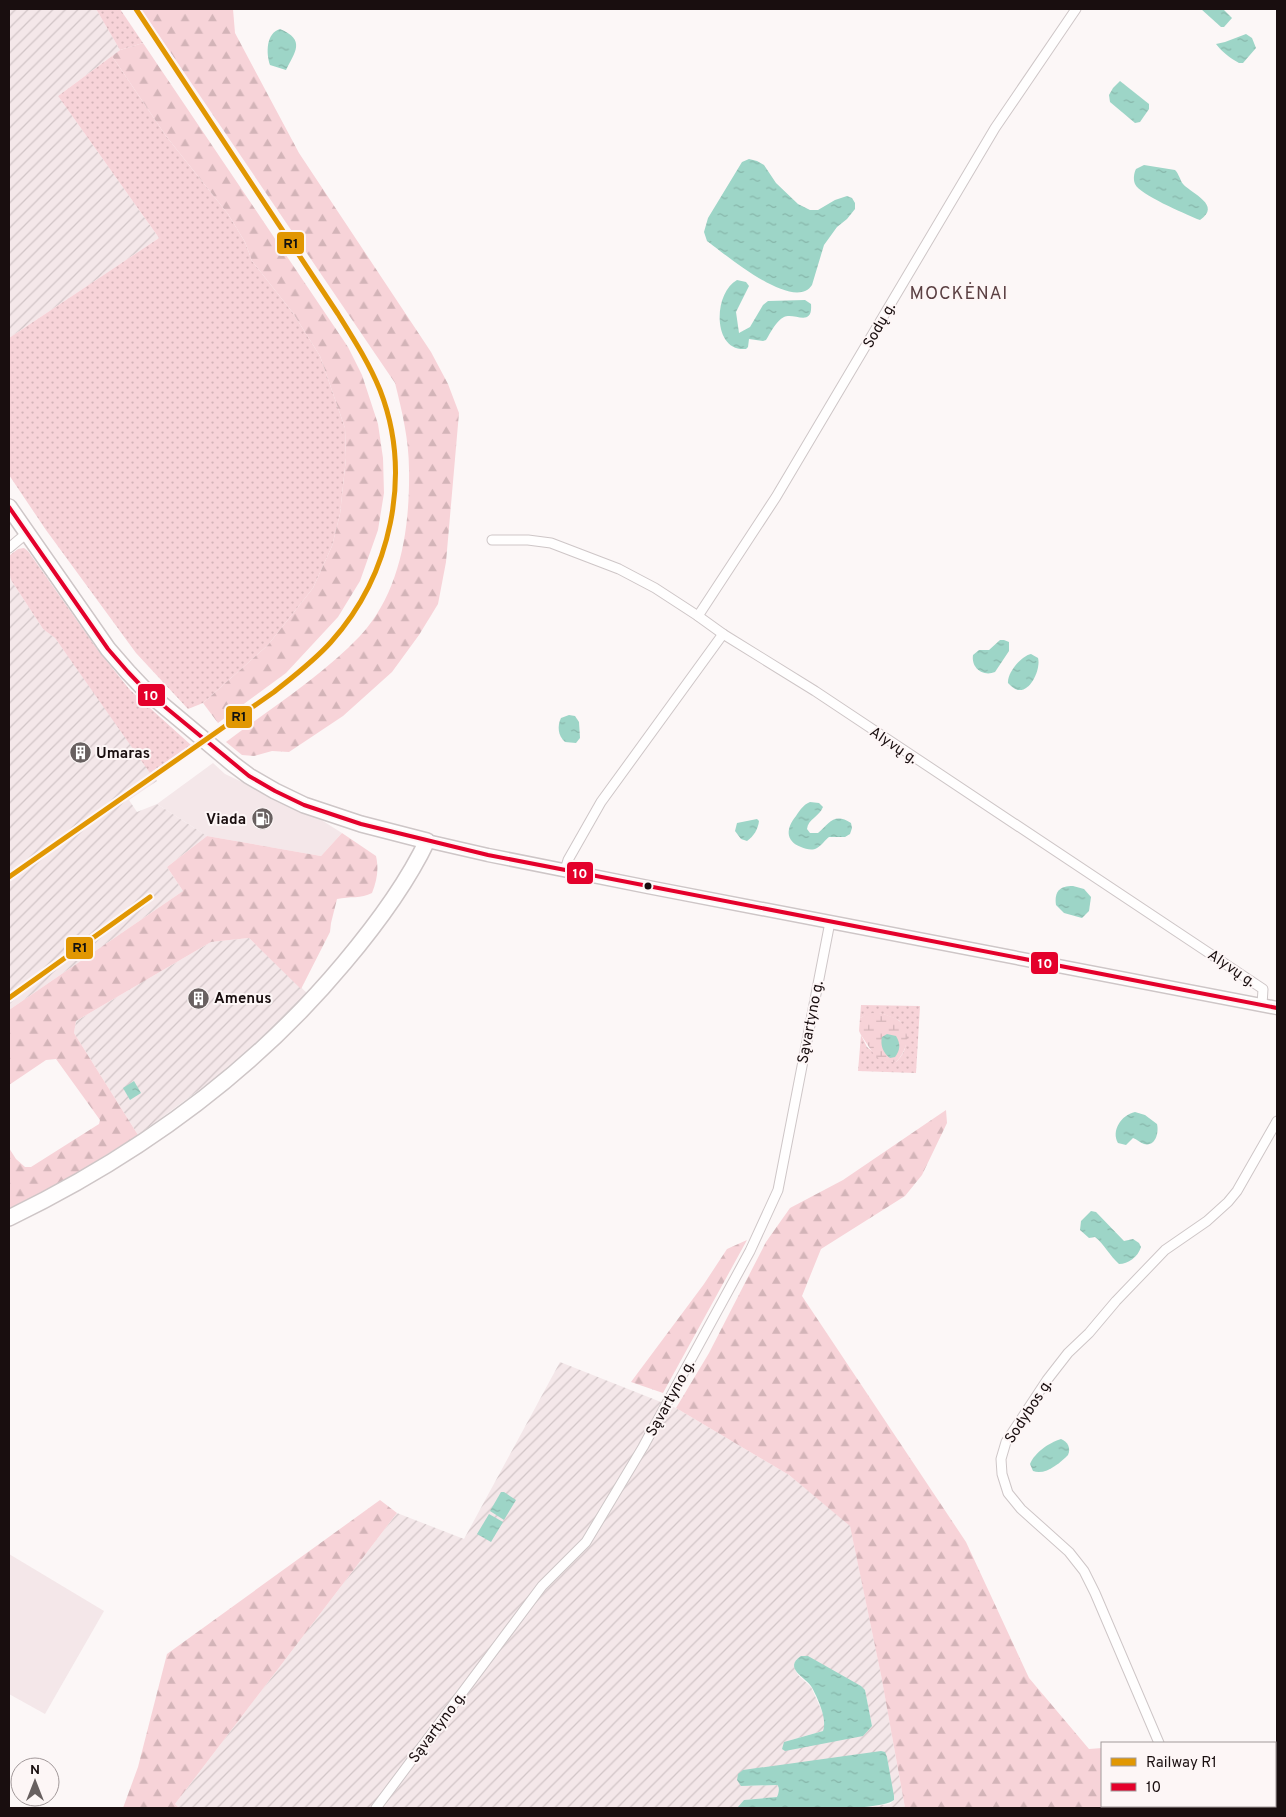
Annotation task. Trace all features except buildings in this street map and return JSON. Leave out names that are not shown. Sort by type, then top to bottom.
[{"type":"highway","points":[[9,507],[108,649],[147,692],[233,764],[275,791],[304,804],[360,824],[427,841],[409,875],[356,948],[305,1008],[249,1062],[169,1125],[137,1146],[82,1180],[9,1218]]},
{"type":"main road","points":[[427,841],[565,870],[1277,1008]]},
{"type":"street","name":"Sodų g.","points":[[698,616],[776,497],[995,128],[1076,9]]},
{"type":"street","points":[[9,548],[26,533]]},
{"type":"street","name":"Alyvų g.","points":[[492,540],[528,540],[551,543],[619,569],[655,588],[1263,989],[1262,1006]]},
{"type":"street","points":[[565,870],[568,860],[601,802],[723,634]]},
{"type":"street","name":"Sąvartyno g.","points":[[376,1808],[542,1586],[586,1542],[643,1447],[750,1251],[778,1190],[830,922]]},
{"type":"street","name":"Sodybos g.","points":[[1158,1742],[1096,1593],[1084,1571],[1069,1552],[1021,1509],[1008,1493],[1002,1474],[1001,1459],[1006,1442],[1047,1380],[1068,1353],[1089,1333],[1116,1301],[1165,1250],[1207,1221],[1228,1202],[1237,1191],[1277,1122]]},
{"type":"shaded area","points":[[9,9],[96,9],[120,50],[58,96],[159,238],[9,338]]},
{"type":"shaded area","points":[[9,571],[11,580],[43,629],[55,638],[157,781],[129,800],[137,812],[157,804],[207,836],[167,867],[183,891],[9,1010]]},
{"type":"shaded area","points":[[213,763],[225,774],[315,816],[342,833],[321,856],[207,836],[157,804]]},
{"type":"shaded area","points":[[249,938],[308,994],[288,1016],[222,1073],[138,1135],[74,1033],[76,1021],[211,942]]},
{"type":"shaded area","points":[[560,1362],[676,1408],[789,1475],[850,1525],[881,1675],[905,1808],[860,1808],[890,1804],[894,1800],[887,1757],[741,1786],[777,1785],[779,1794],[778,1797],[744,1800],[737,1808],[179,1808],[175,1804],[397,1513],[464,1539]],"holes":[[[797,1659],[865,1690],[872,1726],[784,1742],[823,1731],[825,1727],[825,1718],[811,1687],[798,1675],[795,1669],[794,1665]]]},
{"type":"shaded area","points":[[9,1554],[104,1611],[45,1714],[9,1694]]},
{"type":"green space","points":[[96,9],[120,9],[143,43],[120,50]]},
{"type":"green space","points":[[141,9],[233,9],[235,33],[299,153],[431,352],[448,384],[459,413],[446,562],[438,604],[419,635],[392,672],[343,716],[289,752],[272,751],[254,756],[242,755],[226,742],[295,692],[345,651],[374,619],[385,600],[400,558],[408,513],[409,458],[403,415],[395,383]]},
{"type":"green space","points":[[143,43],[348,347],[362,375],[378,424],[383,458],[384,493],[378,530],[360,581],[338,617],[286,673],[218,723],[203,703],[268,645],[313,588],[332,546],[340,514],[346,458],[345,428],[320,356],[293,313],[252,261],[245,242],[228,214],[166,136],[112,56],[120,50]]},
{"type":"green space","points":[[112,56],[166,136],[228,214],[245,242],[252,261],[293,313],[320,356],[345,428],[346,458],[340,514],[332,546],[313,588],[268,645],[203,703],[188,709],[136,653],[46,530],[9,475],[9,338],[159,238],[58,96]]},
{"type":"green space","points":[[24,548],[97,649],[130,690],[191,745],[150,773],[55,638],[43,629],[11,580],[9,571],[10,555],[18,549]]},
{"type":"green space","points":[[342,833],[376,856],[375,884],[372,893],[368,895],[337,899],[330,932],[301,989],[249,938],[211,942],[76,1021],[74,1033],[138,1135],[74,1175],[9,1210],[9,1148],[16,1159],[25,1167],[31,1167],[99,1124],[100,1120],[56,1059],[46,1060],[9,1085],[9,1010],[183,891],[167,867],[207,836],[321,856]]},
{"type":"green space","points":[[861,1005],[920,1006],[916,1073],[858,1071],[861,1035],[867,1047],[886,1062],[896,1062],[904,1052],[906,1043],[900,1021],[890,1016],[875,1013],[860,1018]]},
{"type":"green space","points":[[875,1012],[898,1020],[906,1030],[907,1041],[903,1052],[896,1062],[886,1062],[875,1056],[859,1031],[860,1018]]},
{"type":"green space","points":[[946,1110],[947,1123],[922,1175],[905,1196],[821,1249],[802,1296],[966,1542],[1029,1678],[1089,1749],[1101,1748],[1101,1807],[1179,1808],[905,1808],[881,1675],[850,1526],[789,1475],[676,1408],[709,1353],[766,1242],[790,1208],[843,1180]]},
{"type":"green space","points":[[747,1240],[663,1393],[631,1382],[704,1284],[727,1249]]},
{"type":"green space","points":[[380,1500],[397,1513],[175,1804],[179,1808],[123,1808],[138,1767],[167,1654]]},
{"type":"water","points":[[1201,9],[1223,9],[1232,18],[1224,27],[1221,27]]},
{"type":"water","points":[[280,29],[288,33],[296,42],[295,52],[286,70],[270,65],[268,55],[270,39],[275,31]]},
{"type":"water","points":[[1246,34],[1252,38],[1256,48],[1243,63],[1239,63],[1229,57],[1216,44],[1225,42]]},
{"type":"water","points":[[1120,81],[1149,104],[1149,109],[1140,122],[1135,123],[1110,102],[1109,95]]},
{"type":"water","points":[[749,159],[764,165],[776,183],[798,204],[810,210],[818,210],[835,200],[847,196],[852,198],[855,203],[855,209],[837,227],[824,245],[812,285],[803,292],[791,292],[776,287],[743,268],[707,241],[704,232],[708,218],[742,162]]},
{"type":"water","points":[[1144,165],[1175,170],[1183,184],[1207,205],[1206,215],[1200,220],[1197,219],[1145,193],[1134,182],[1136,169]]},
{"type":"water","points":[[737,280],[746,282],[749,286],[736,312],[739,333],[750,327],[763,305],[768,301],[805,300],[811,304],[811,311],[809,315],[802,318],[784,317],[776,324],[766,340],[749,339],[746,349],[735,347],[727,341],[722,332],[720,308],[729,287]]},
{"type":"water","points":[[1000,640],[1009,642],[1009,651],[995,672],[982,672],[974,664],[973,655],[979,650],[989,650]]},
{"type":"water","points":[[1031,654],[1038,658],[1038,668],[1031,683],[1023,690],[1017,690],[1008,683],[1008,679],[1019,661]]},
{"type":"water","points":[[569,715],[575,716],[579,722],[580,738],[576,743],[565,742],[560,734],[561,718]]},
{"type":"water","points":[[810,802],[819,803],[823,807],[808,826],[807,829],[810,833],[818,833],[832,820],[840,819],[851,823],[850,834],[845,837],[829,837],[813,849],[805,848],[792,841],[789,834],[790,825],[802,808]]},
{"type":"water","points":[[757,819],[759,821],[754,835],[747,841],[741,839],[735,831],[737,823]]},
{"type":"water","points":[[1073,886],[1084,889],[1091,897],[1089,911],[1082,918],[1064,913],[1056,905],[1056,896],[1059,890]]},
{"type":"water","points":[[887,1034],[896,1036],[899,1042],[899,1049],[895,1057],[890,1058],[883,1049],[882,1037]]},
{"type":"water","points":[[134,1081],[141,1093],[130,1100],[123,1088]]},
{"type":"water","points":[[1135,1112],[1145,1115],[1157,1124],[1156,1138],[1148,1144],[1133,1138],[1126,1145],[1118,1143],[1116,1134],[1119,1124],[1125,1116]]},
{"type":"water","points":[[1091,1211],[1096,1212],[1124,1241],[1133,1239],[1139,1243],[1140,1251],[1135,1257],[1126,1263],[1119,1264],[1095,1237],[1089,1238],[1080,1230],[1081,1221]]},
{"type":"water","points":[[1061,1439],[1068,1446],[1068,1455],[1057,1465],[1047,1470],[1042,1472],[1033,1471],[1030,1464],[1035,1456],[1047,1445]]},
{"type":"water","points":[[501,1492],[516,1500],[504,1520],[490,1511]]},
{"type":"water","points":[[489,1514],[503,1522],[491,1542],[477,1534]]},
{"type":"water","points":[[801,1656],[808,1656],[865,1690],[872,1726],[863,1736],[785,1751],[782,1749],[784,1742],[823,1731],[824,1721],[821,1708],[813,1690],[795,1668],[796,1660]]},
{"type":"water","points":[[885,1752],[887,1757],[894,1796],[894,1800],[884,1804],[845,1808],[737,1808],[744,1800],[777,1797],[779,1792],[777,1785],[741,1786],[737,1780],[738,1774],[743,1770]]},
{"type":"rail line","name":"R1","points":[[9,877],[274,692],[318,656],[352,615],[369,586],[382,555],[390,523],[395,489],[395,456],[390,422],[380,390],[371,370],[338,314],[136,9]]},
{"type":"rail line","name":"R1","points":[[9,998],[150,897]]},
{"type":"transit line","name":"10","points":[[9,507],[108,649],[147,692],[249,776],[304,805],[361,824],[488,855],[1277,1008]]},
{"type":"place","name":"Umaras","points":[[80,753]]},
{"type":"place","name":"Viada","points":[[262,819]]},
{"type":"place","name":"Amenus","points":[[198,998]]},
{"type":"district","name":"MOCKĖNAI","points":[[959,293]]}]
